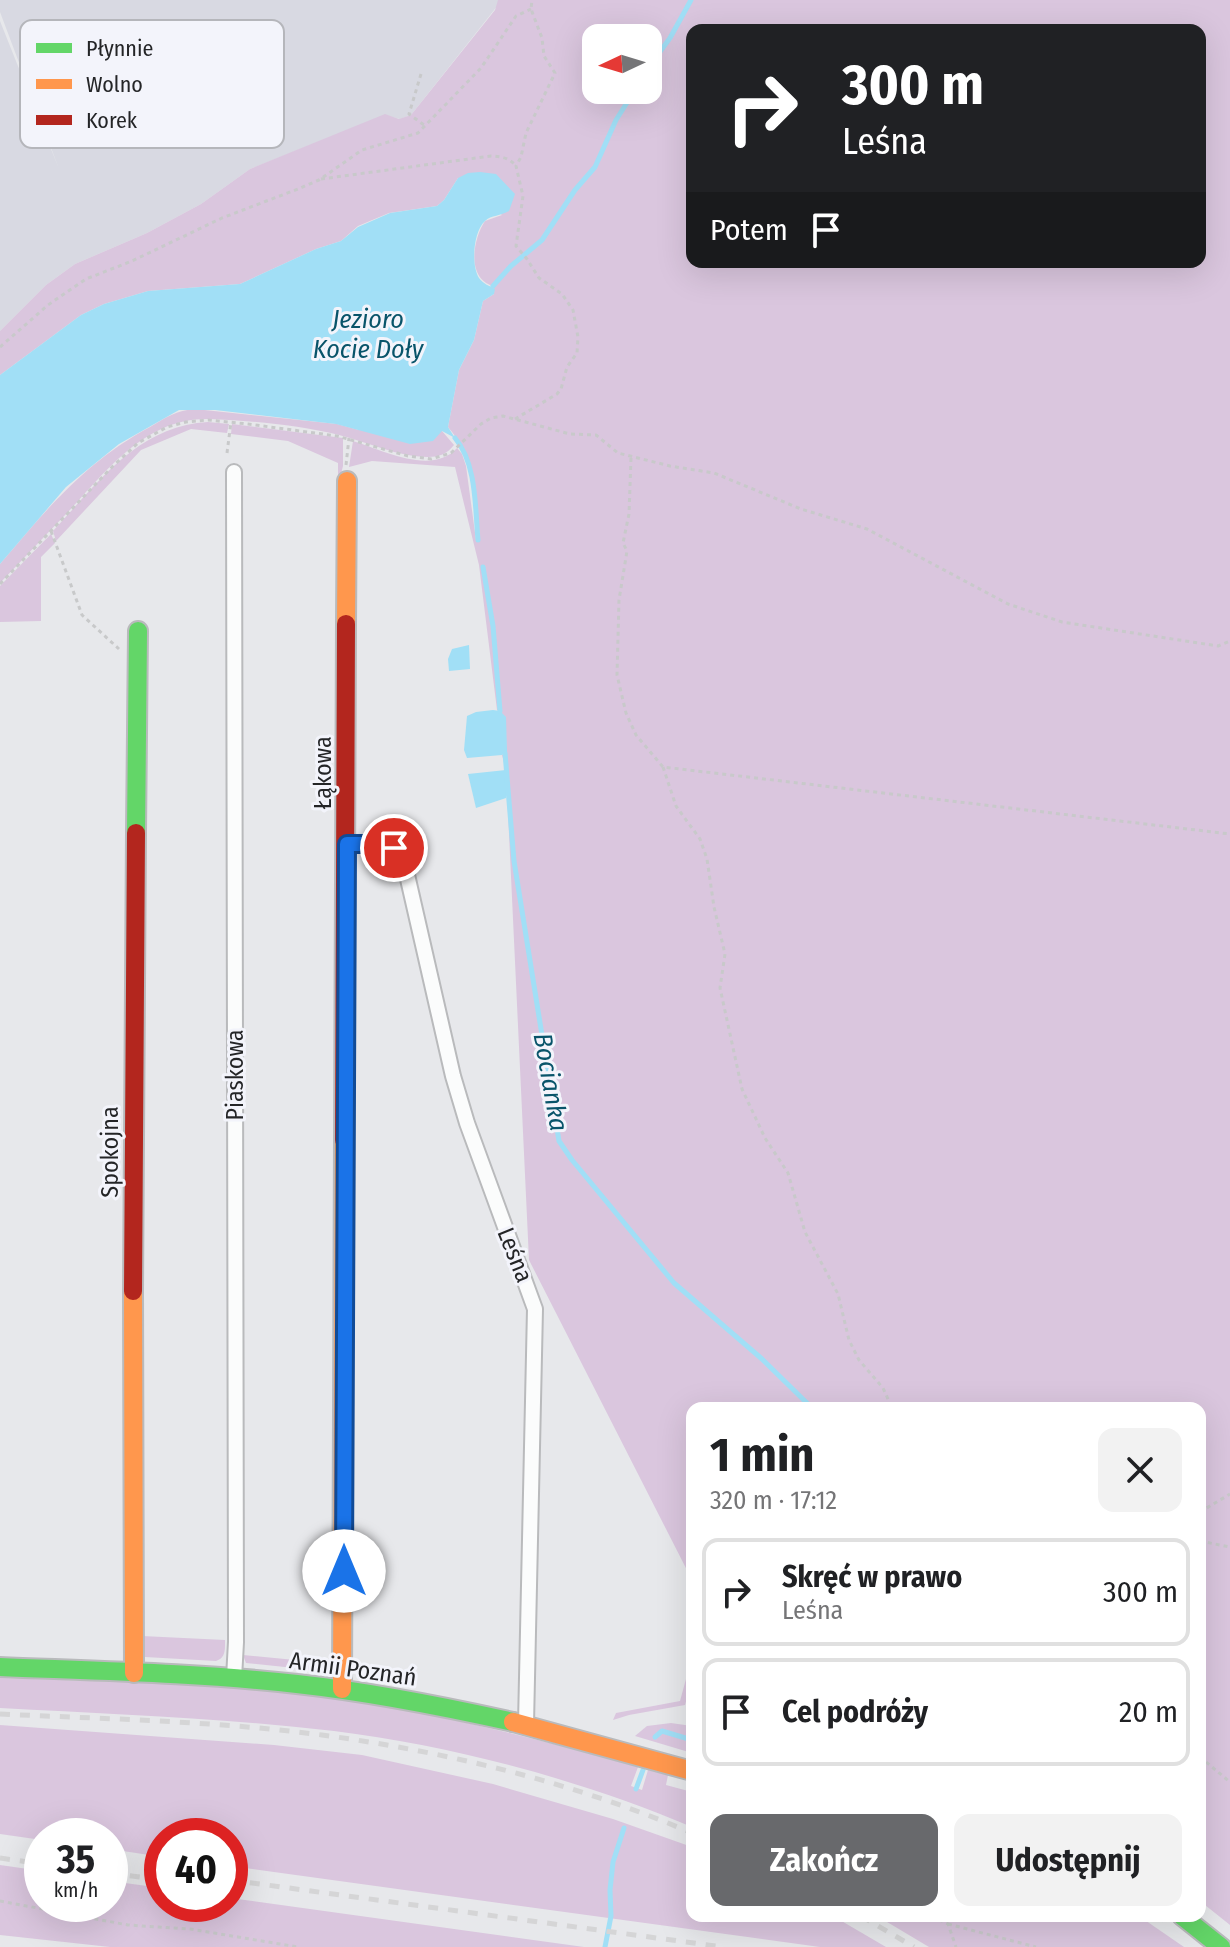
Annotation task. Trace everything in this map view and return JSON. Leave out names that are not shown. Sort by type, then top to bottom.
[{"type":"street","name":"Piaskowa","points":[[234,472],[234,1678]]},
{"type":"street","name":"Łąkowa","points":[[342,1689],[346,474]]},
{"type":"street","name":"Spokojna","points":[[134,1673],[133,1199],[138,631]]},
{"type":"street","name":"Leśna","points":[[347,844],[387,844],[394,848],[405,866],[453,1076],[535,1309],[526,1724]]},
{"type":"street","name":"Armii Poznań","points":[[0,1667],[234,1678],[342,1689],[526,1724],[686,1769]]},
{"type":"street","points":[[1190,1922],[1221,1947]]},
{"type":"path","points":[[516,166],[526,133],[555,73],[544,56],[542,38],[531,9],[532,0]]},
{"type":"path","points":[[421,74],[409,114],[424,125],[429,125],[455,92],[481,68],[516,16],[531,9]]},
{"type":"path","points":[[319,180],[362,150],[418,133],[424,125]]},
{"type":"path","points":[[0,347],[48,305],[86,279],[132,261],[222,218],[319,180],[500,156],[516,166],[523,196],[517,250],[539,278],[562,294],[573,310],[578,337],[577,353],[567,367],[561,389],[515,419]]},
{"type":"path","points":[[0,584],[113,466],[146,438],[167,427],[186,422],[231,422],[349,438],[419,458],[443,457],[491,418],[503,416],[570,434],[596,435],[618,453],[714,473],[801,509],[867,529],[1008,604],[1062,622],[1218,646],[1230,641]]},
{"type":"path","points":[[227,453],[231,422]]},
{"type":"path","points":[[346,474],[349,438]]},
{"type":"path","points":[[631,456],[629,514],[623,543],[627,551],[619,600],[617,675],[626,713],[636,735],[663,767],[676,806],[700,839],[707,859],[725,954],[720,988],[742,1089],[765,1138],[788,1173],[805,1232],[838,1294],[849,1340],[864,1366],[878,1379],[889,1402]]},
{"type":"path","points":[[51,531],[82,615],[122,652],[137,652]]},
{"type":"path","points":[[663,767],[1230,834]]},
{"type":"path","points":[[1206,1508],[1230,1494]]},
{"type":"path","points":[[1206,1542],[1230,1547]]},
{"type":"path","points":[[1206,1762],[1230,1782]]},
{"type":"path","points":[[0,1901],[113,1922],[190,1929],[298,1947]]},
{"type":"path","points":[[944,1922],[1036,1947]]},
{"type":"path","points":[[948,1924],[956,1947]]},
{"type":"shaded area","points":[[0,0],[502,0],[411,115],[400,119],[385,115],[250,169],[201,204],[147,233],[75,264],[46,285],[0,331],[0,21],[20,71],[20,148],[51,148],[59,169],[51,148],[284,148],[284,20],[20,20],[20,65],[0,12]]},
{"type":"shaded area","points":[[498,0],[1230,0],[1230,1925],[1206,1906],[1206,1402],[686,1402],[686,1568],[529,1260],[506,770],[502,755],[505,753],[479,565],[455,467],[372,461],[349,467],[353,441],[392,455],[421,460],[447,456],[457,448],[466,466],[476,540],[480,539],[474,480],[465,454],[448,427],[459,370],[474,340],[483,301],[494,294],[493,286],[484,282],[475,267],[477,238],[485,221],[502,215],[458,178],[437,206],[389,213],[358,226],[341,241],[316,249],[240,284],[148,291],[104,304],[81,315],[0,375],[0,331],[46,285],[75,264],[147,233],[201,204],[250,169],[385,114],[399,119],[411,115],[495,10]]},
{"type":"shaded area","points":[[195,409],[337,424],[359,430],[442,431],[454,445],[439,456],[428,457],[394,452],[339,435],[275,424],[211,419],[188,420],[167,426],[148,436],[114,463],[0,583],[0,564],[86,471],[161,421]]},
{"type":"shaded area","points":[[208,422],[229,424],[227,433],[191,429],[141,450],[56,541],[53,531],[121,460],[160,434]]},
{"type":"shaded area","points":[[232,424],[343,438],[343,466],[338,486],[338,463],[288,441],[231,434]]},
{"type":"shaded area","points":[[51,534],[55,543],[41,557],[41,621],[0,622],[0,586]]},
{"type":"shaded area","points":[[142,1636],[225,1640],[224,1653],[216,1661],[145,1657]]},
{"type":"shaded area","points":[[243,1655],[336,1664],[332,1672],[246,1663]]},
{"type":"shaded area","points":[[0,1678],[256,1690],[380,1706],[466,1723],[638,1767],[631,1786],[642,1790],[648,1770],[668,1775],[666,1785],[686,1790],[686,1825],[606,1794],[516,1767],[379,1738],[251,1723],[0,1708]]},
{"type":"shaded area","points":[[686,1679],[685,1705],[613,1720],[616,1713],[680,1701]]},
{"type":"shaded area","points":[[671,1723],[686,1725],[686,1751],[635,1736],[647,1726]]},
{"type":"shaded area","points":[[0,1725],[274,1745],[362,1755],[493,1784],[613,1819],[686,1845],[686,1922],[843,1922],[886,1947],[820,1947],[248,1868],[248,1818],[144,1818],[144,1854],[128,1852],[128,1818],[24,1818],[24,1837],[0,1834]]},
{"type":"shaded area","points":[[0,1865],[24,1868],[24,1922],[128,1922],[128,1883],[144,1886],[144,1922],[248,1922],[248,1900],[584,1947],[110,1947],[0,1935]]},
{"type":"shaded area","points":[[887,1922],[1148,1922],[1184,1947],[929,1947]]},
{"type":"water","name":"Jezioro Kocie Doły","points":[[480,172],[496,174],[515,194],[509,211],[485,221],[476,240],[476,272],[482,282],[495,289],[494,294],[483,301],[474,340],[459,370],[448,427],[455,438],[442,431],[433,441],[410,444],[336,424],[215,410],[179,410],[119,444],[66,487],[0,564],[0,375],[81,315],[104,304],[148,291],[240,284],[316,249],[341,241],[358,227],[390,213],[437,206],[458,178]]},
{"type":"water","points":[[469,645],[470,669],[449,671],[448,659],[452,649]]},
{"type":"water","points":[[500,711],[506,717],[507,751],[502,755],[467,758],[464,750],[467,716]]},
{"type":"water","points":[[506,770],[506,798],[476,808],[468,774]]},
{"type":"waterway","points":[[662,49],[691,0]]},
{"type":"waterway","points":[[493,286],[542,240],[575,190],[595,167],[626,104]]},
{"type":"waterway","name":"Bocianka","points":[[455,438],[471,473],[478,540]]},
{"type":"waterway","name":"Bocianka","points":[[483,567],[493,626],[500,711]]},
{"type":"waterway","name":"Bocianka","points":[[505,753],[514,861],[559,1141],[674,1283],[762,1359],[806,1402]]},
{"type":"waterway","points":[[655,1737],[662,1731],[686,1738]]},
{"type":"waterway","points":[[636,1789],[643,1770]]},
{"type":"waterway","points":[[605,1947],[611,1916],[613,1862],[624,1828]]},
{"type":"railway","points":[[0,1714],[242,1727],[322,1735],[417,1750],[557,1785],[686,1831]]},
{"type":"railway","points":[[0,1858],[24,1861]]},
{"type":"railway","points":[[128,1875],[144,1878]]},
{"type":"railway","points":[[248,1882],[723,1947]]},
{"type":"railway","points":[[871,1922],[914,1947]]},
{"type":"traffic: fast","points":[[136,833],[138,631]]},
{"type":"traffic: fast","points":[[0,1667],[260,1680],[351,1691],[513,1722]]},
{"type":"traffic: fast","points":[[1190,1922],[1221,1947]]},
{"type":"traffic: slow","points":[[346,624],[347,481]]},
{"type":"traffic: slow","points":[[342,1689],[344,1140]]},
{"type":"traffic: slow","points":[[133,1291],[134,1673]]},
{"type":"traffic: slow","points":[[513,1722],[686,1769]]},
{"type":"traffic: jam","points":[[344,1140],[346,624]]},
{"type":"traffic: jam","points":[[133,1291],[136,833]]},
{"type":"route","points":[[344,1571],[347,844],[387,844],[394,848]]}]
